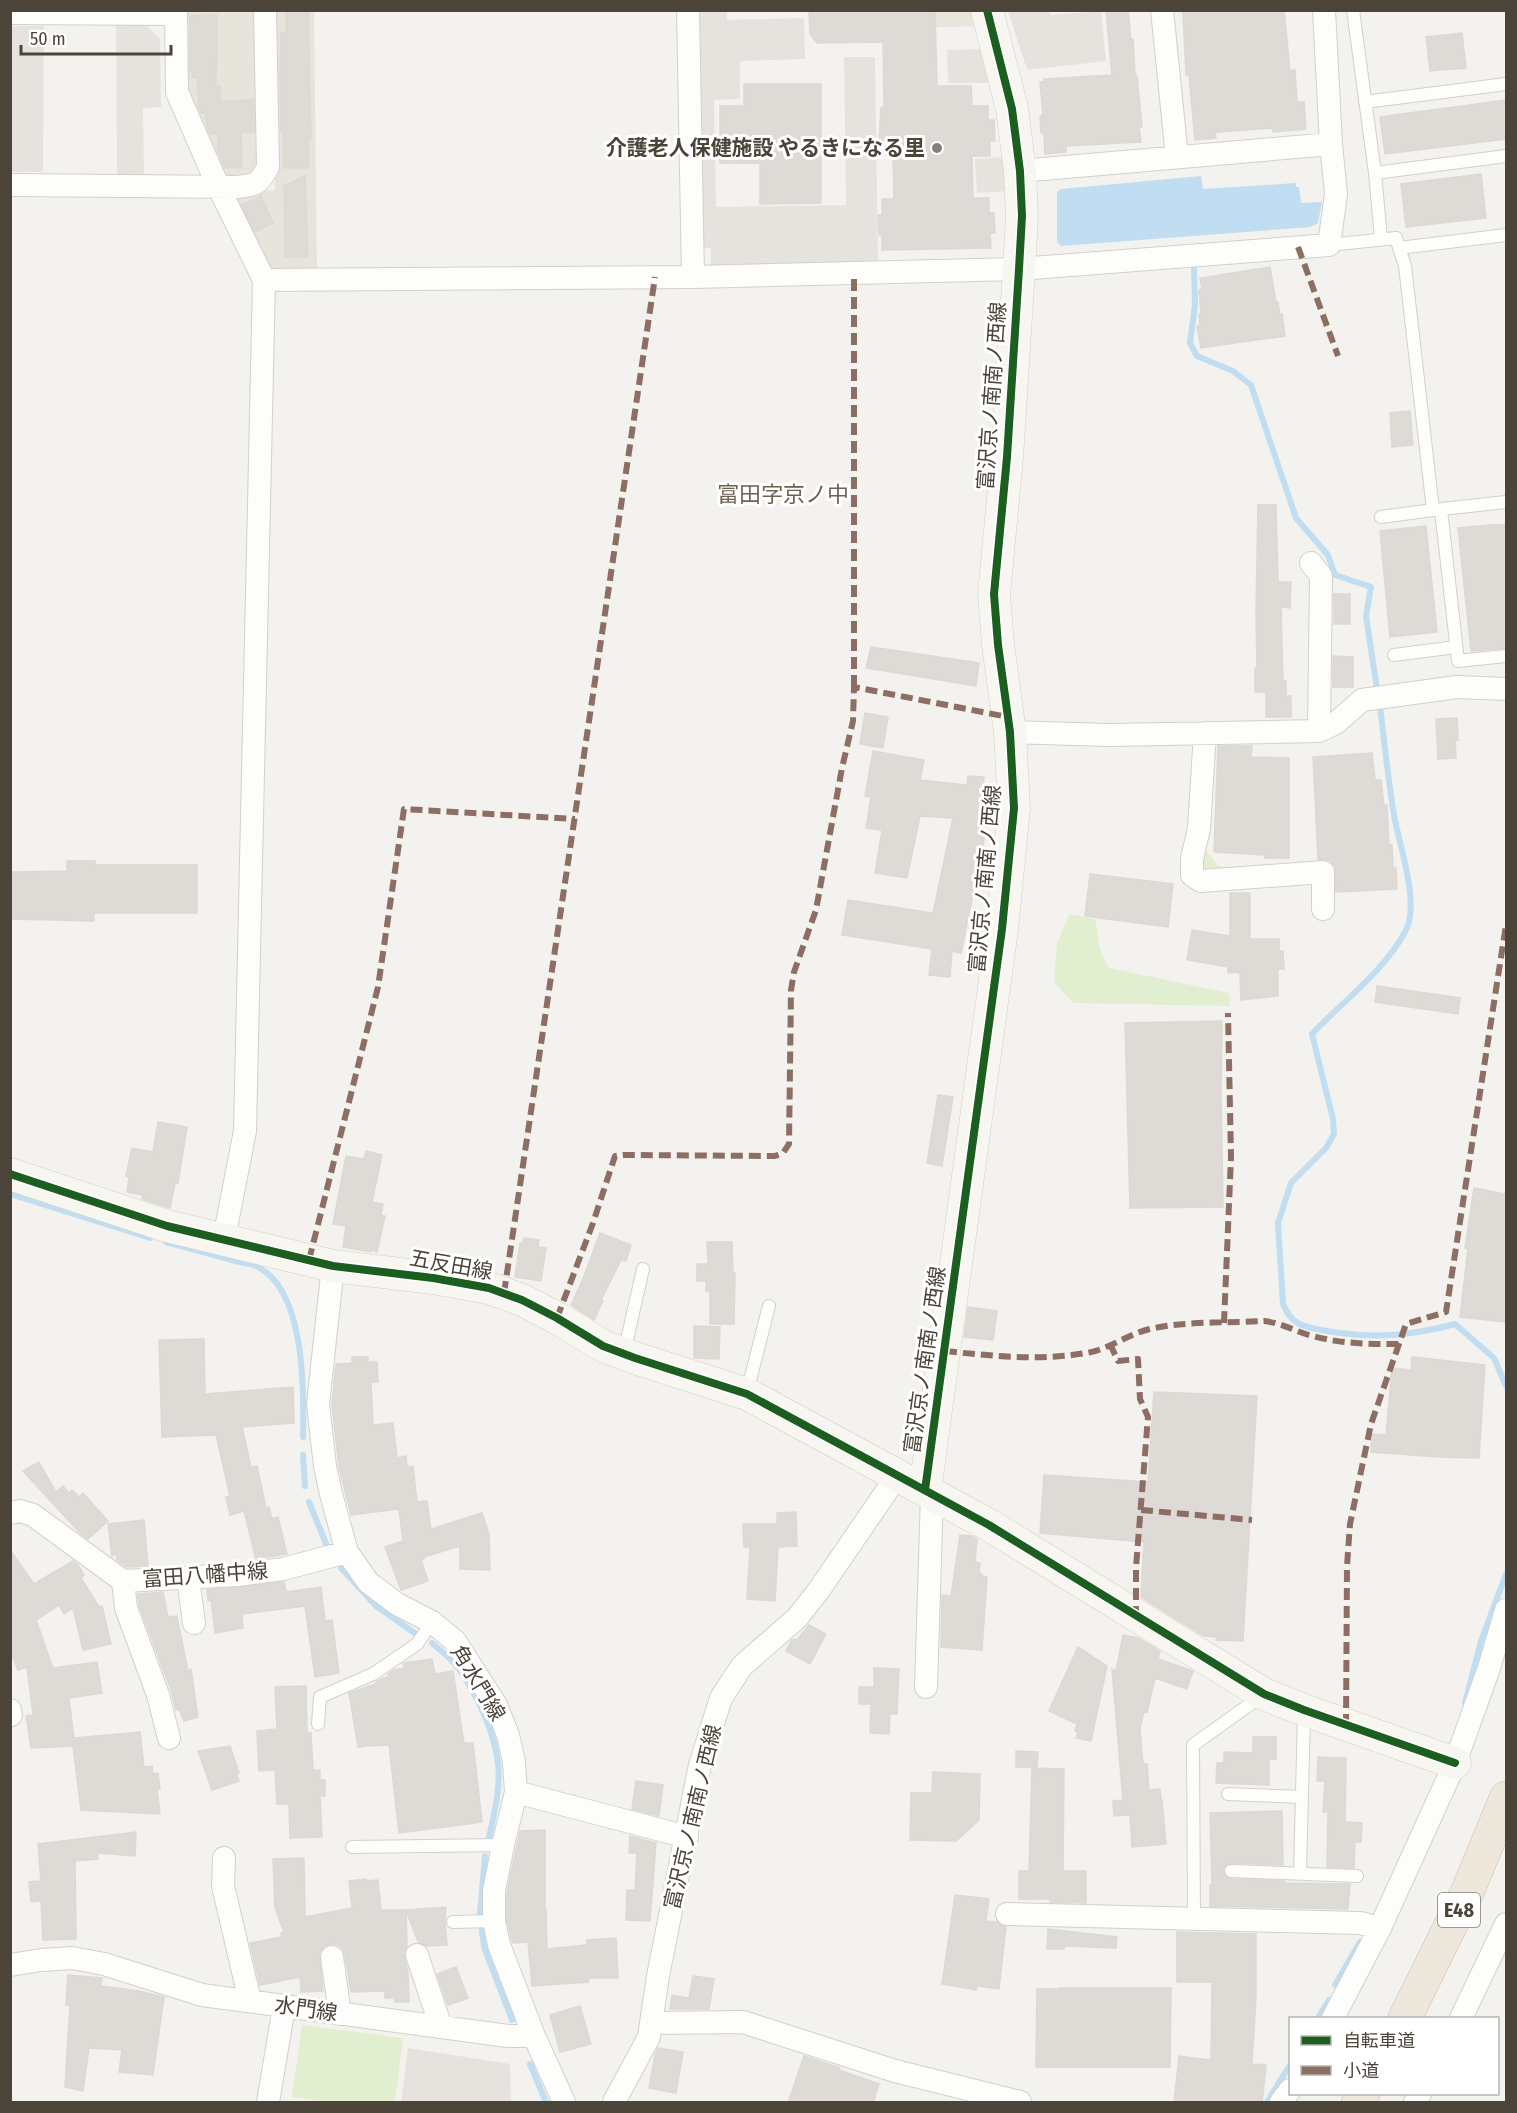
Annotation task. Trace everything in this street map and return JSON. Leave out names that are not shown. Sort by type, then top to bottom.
[{"type":"highway","name":"E48","points":[[1406,2017],[1469,1888],[1506,1798]]},
{"type":"street","points":[[10,185],[254,185],[262,178],[268,167],[265,10]]},
{"type":"street","points":[[688,10],[693,277]]},
{"type":"street","name":"富沢京ノ南南ノ西線","points":[[928,1492],[1002,929],[1014,808],[1010,732],[998,645],[994,594],[1007,457],[1022,216],[1020,171],[1012,108],[987,10]]},
{"type":"street","points":[[1161,10],[1177,157]]},
{"type":"street","points":[[264,280],[693,277],[1019,269],[1329,245],[1336,194],[1324,10]]},
{"type":"street","points":[[10,13],[176,12],[177,92],[218,186],[264,280],[245,1131],[224,1238]]},
{"type":"street","points":[[1020,171],[1331,144]]},
{"type":"street","points":[[1311,564],[1321,576],[1311,611],[1319,731]]},
{"type":"street","points":[[1010,732],[1110,735],[1319,731],[1336,723],[1362,700],[1457,687],[1506,689]]},
{"type":"street","points":[[1205,733],[1199,828],[1192,859],[1192,875],[1201,881],[1323,872],[1323,909]]},
{"type":"street","name":"五反田線","points":[[10,1174],[167,1226],[333,1266],[433,1278],[489,1288],[522,1300],[603,1346],[747,1394],[989,1525],[1264,1694],[1455,1763]]},
{"type":"street","name":"角水門線","points":[[333,1266],[318,1404],[325,1466],[347,1552],[368,1582],[397,1604],[432,1622],[455,1641],[496,1705],[508,1735],[514,1762],[516,1792],[485,1922],[499,1945],[534,2036]]},
{"type":"street","name":"富沢京ノ南南ノ西線","points":[[614,2103],[649,2037],[658,1976],[700,1765],[721,1698],[741,1666],[797,1618],[819,1590],[897,1476]]},
{"type":"street","points":[[926,1687],[928,1492]]},
{"type":"street","name":"富田八幡中線","points":[[10,1513],[20,1511],[33,1515],[123,1581],[188,1578],[283,1569],[347,1552]]},
{"type":"street","points":[[188,1578],[194,1623]]},
{"type":"street","points":[[123,1581],[126,1608],[158,1695],[169,1738]]},
{"type":"street","points":[[1334,2017],[1380,1928],[1455,1763],[1489,1668],[1506,1610]]},
{"type":"street","points":[[10,1710],[11,1715]]},
{"type":"street","points":[[516,1792],[687,1837]]},
{"type":"street","points":[[224,1858],[223,1886],[250,2001]]},
{"type":"street","points":[[1007,1914],[1360,1923],[1380,1928]]},
{"type":"street","points":[[1462,2017],[1506,1924]]},
{"type":"street","points":[[417,1955],[441,2027]]},
{"type":"street","name":"水門線","points":[[10,1965],[72,1958],[104,1964],[202,1995],[508,2036],[534,2036]]},
{"type":"street","points":[[332,1958],[340,2014]]},
{"type":"street","points":[[268,2103],[284,2007]]},
{"type":"street","points":[[651,2023],[743,2022],[895,2071],[1020,2103]]},
{"type":"street","points":[[534,2036],[564,2103]]},
{"type":"lane","points":[[1353,10],[1375,173],[1381,239]]},
{"type":"lane","points":[[1365,102],[1506,84]]},
{"type":"lane","points":[[1375,173],[1506,156]]},
{"type":"lane","points":[[1399,248],[1506,234]]},
{"type":"lane","points":[[1329,245],[1396,238],[1405,266],[1458,661],[1506,656]]},
{"type":"lane","points":[[1381,517],[1506,502]]},
{"type":"lane","points":[[1394,655],[1456,647]]},
{"type":"lane","points":[[624,1354],[643,1269]]},
{"type":"lane","points":[[747,1394],[769,1306]]},
{"type":"lane","points":[[318,1724],[320,1697],[373,1674],[417,1644],[432,1622]]},
{"type":"lane","points":[[1194,1919],[1193,1745],[1264,1694]]},
{"type":"lane","points":[[1300,1873],[1304,1710]]},
{"type":"lane","points":[[1228,1794],[1302,1797]]},
{"type":"lane","points":[[352,1846],[503,1845]]},
{"type":"lane","points":[[1231,1871],[1357,1876]]},
{"type":"lane","points":[[453,1922],[485,1922]]},
{"type":"shaded area","points":[[185,11],[257,11],[261,163],[249,176],[222,177],[186,91]]},
{"type":"shaded area","points":[[273,11],[314,11],[317,273],[269,272],[236,198],[244,192],[275,190]]},
{"type":"shaded area","points":[[693,11],[727,11],[727,20],[804,18],[805,59],[740,61],[740,99],[714,100],[716,207],[846,205],[844,57],[875,57],[878,264],[711,267],[711,248],[697,248]]},
{"type":"shaded area","points":[[875,11],[973,11],[980,26],[876,29]]},
{"type":"shaded area","points":[[1008,11],[1049,11],[1050,15],[1101,11],[1106,61],[1027,70]]},
{"type":"shaded area","points":[[116,25],[146,25],[160,39],[161,107],[143,108],[144,175],[117,175]]},
{"type":"shaded area","points":[[11,26],[44,26],[43,172],[11,172]]},
{"type":"shaded area","points":[[987,49],[988,83],[948,83],[947,50]]},
{"type":"shaded area","points":[[1006,157],[1008,191],[977,193],[975,159]]},
{"type":"shaded area","points":[[408,2048],[510,2064],[511,2102],[401,2102]]},
{"type":"green space","points":[[1213,751],[1206,850],[1218,866],[1224,867],[1224,875],[1201,878]]},
{"type":"green space","points":[[1069,914],[1095,919],[1100,950],[1109,968],[1229,993],[1230,1006],[1073,1003],[1054,982],[1057,944]]},
{"type":"green space","points":[[302,2025],[403,2038],[395,2102],[330,2102],[292,2097]]},
{"type":"water","points":[[1201,176],[1203,189],[1296,183],[1296,187],[1299,187],[1301,203],[1322,202],[1318,223],[1310,227],[1061,246],[1057,242],[1057,192],[1061,189]]},
{"type":"building","points":[[286,10],[308,10],[311,139],[308,139],[309,168],[284,168],[280,70],[281,33],[286,33]]},
{"type":"building","name":"介護老人保健施設 やるきになる里","points":[[809,10],[935,10],[937,86],[971,86],[972,106],[988,106],[988,120],[994,120],[995,141],[990,141],[990,156],[972,156],[973,198],[989,198],[989,213],[994,213],[995,233],[990,233],[991,248],[882,250],[878,215],[882,215],[882,199],[894,199],[893,154],[884,154],[884,140],[879,140],[881,108],[884,108],[883,42],[817,43],[810,34]]},
{"type":"building","points":[[1106,10],[1128,10],[1131,40],[1133,39],[1135,76],[1137,76],[1142,127],[1139,127],[1141,142],[1066,146],[1066,152],[1045,154],[1044,133],[1041,133],[1040,116],[1043,115],[1040,82],[1044,82],[1044,79],[1112,75]]},
{"type":"building","points":[[1284,10],[1290,71],[1295,70],[1297,102],[1304,102],[1306,129],[1273,132],[1272,128],[1218,132],[1215,133],[1216,138],[1195,140],[1189,75],[1186,75],[1183,12]]},
{"type":"building","points":[[217,15],[216,87],[220,86],[220,101],[253,100],[254,132],[241,132],[242,168],[225,168],[218,152],[218,134],[210,134],[206,113],[201,113],[199,108],[197,78],[192,78],[192,71],[190,71],[190,16]]},
{"type":"building","points":[[1462,33],[1466,68],[1430,71],[1426,37]]},
{"type":"building","points":[[744,84],[821,84],[821,203],[760,204],[760,163],[720,163],[720,106],[744,106]]},
{"type":"building","points":[[1506,100],[1506,139],[1385,154],[1380,117]]},
{"type":"building","points":[[1481,174],[1486,218],[1406,227],[1401,184]]},
{"type":"building","points":[[305,176],[308,257],[285,257],[284,186]]},
{"type":"building","points":[[261,196],[273,223],[255,232],[242,205]]},
{"type":"building","points":[[1270,267],[1285,336],[1201,348],[1197,326],[1200,326],[1199,314],[1201,314],[1200,278]]},
{"type":"building","points":[[1410,411],[1413,445],[1392,447],[1390,413]]},
{"type":"building","points":[[1258,505],[1276,505],[1278,582],[1291,582],[1290,608],[1281,607],[1283,681],[1286,681],[1286,696],[1291,696],[1291,717],[1266,717],[1266,692],[1255,692]]},
{"type":"building","points":[[1506,525],[1506,648],[1471,651],[1458,528]]},
{"type":"building","points":[[1426,526],[1437,632],[1390,637],[1380,531]]},
{"type":"building","points":[[1334,594],[1350,594],[1350,624],[1334,624]]},
{"type":"building","points":[[871,647],[979,663],[976,686],[866,668]]},
{"type":"building","points":[[1333,656],[1353,657],[1353,687],[1333,687]]},
{"type":"building","points":[[865,713],[888,717],[883,748],[860,744]]},
{"type":"building","points":[[1457,718],[1456,758],[1438,759],[1436,719]]},
{"type":"building","points":[[1218,746],[1252,746],[1251,757],[1289,758],[1289,858],[1265,858],[1265,855],[1214,852]]},
{"type":"building","points":[[873,751],[924,760],[920,780],[967,785],[968,776],[984,777],[979,834],[985,835],[961,953],[952,951],[950,977],[929,975],[932,949],[842,935],[848,900],[933,913],[953,818],[920,816],[907,878],[875,873],[882,830],[866,828],[871,797],[865,796]]},
{"type":"building","points":[[1372,753],[1375,780],[1381,780],[1384,806],[1387,805],[1389,845],[1392,845],[1397,889],[1336,892],[1335,866],[1329,860],[1318,859],[1313,757]]},
{"type":"building","points":[[67,861],[95,861],[95,865],[197,865],[197,913],[94,913],[94,921],[10,919],[10,872],[67,871]]},
{"type":"building","points":[[1090,874],[1173,884],[1168,927],[1085,916]]},
{"type":"building","points":[[1230,893],[1250,893],[1250,939],[1279,939],[1279,951],[1283,951],[1284,969],[1278,969],[1278,996],[1241,1000],[1240,972],[1228,973],[1228,967],[1187,960],[1192,930],[1230,936]]},
{"type":"building","points":[[1377,986],[1460,998],[1458,1014],[1375,1002]]},
{"type":"building","points":[[1222,1021],[1223,1207],[1130,1208],[1125,1023]]},
{"type":"building","points":[[938,1095],[953,1097],[942,1166],[927,1163]]},
{"type":"building","points":[[158,1122],[187,1127],[178,1183],[175,1183],[170,1208],[142,1199],[143,1195],[127,1192],[129,1177],[126,1176],[132,1148],[153,1152]]},
{"type":"building","points":[[366,1151],[382,1155],[372,1202],[383,1204],[381,1215],[385,1216],[377,1252],[343,1247],[346,1226],[333,1224],[346,1156],[364,1159]]},
{"type":"building","points":[[1474,1188],[1506,1194],[1506,1322],[1460,1317],[1468,1248],[1465,1248]]},
{"type":"building","points":[[600,1233],[631,1245],[626,1261],[621,1260],[601,1300],[603,1301],[594,1320],[571,1305]]},
{"type":"building","points":[[524,1238],[539,1240],[538,1247],[546,1248],[541,1281],[515,1277],[520,1243],[523,1243]]},
{"type":"building","points":[[707,1242],[732,1242],[733,1273],[735,1273],[734,1324],[710,1324],[710,1291],[706,1291],[706,1281],[697,1281],[697,1264],[708,1264]]},
{"type":"building","points":[[968,1307],[997,1311],[993,1340],[964,1337]]},
{"type":"building","points":[[694,1326],[720,1327],[719,1359],[694,1358]]},
{"type":"building","points":[[204,1339],[205,1394],[293,1387],[294,1423],[242,1427],[251,1467],[257,1466],[266,1508],[269,1507],[272,1519],[278,1517],[287,1554],[256,1559],[244,1511],[230,1515],[226,1497],[230,1496],[216,1435],[162,1437],[159,1340]]},
{"type":"building","points":[[352,1357],[368,1357],[368,1362],[377,1362],[378,1382],[371,1382],[373,1425],[393,1423],[397,1458],[406,1456],[407,1467],[413,1466],[417,1502],[427,1501],[431,1529],[482,1513],[489,1534],[490,1570],[460,1569],[460,1546],[424,1557],[421,1560],[428,1581],[401,1590],[385,1547],[403,1541],[399,1509],[351,1515],[339,1467],[332,1404],[336,1364],[352,1363]]},
{"type":"building","points":[[1412,1357],[1485,1365],[1479,1458],[1371,1452],[1372,1434],[1386,1435],[1392,1368],[1411,1370]]},
{"type":"building","points":[[1154,1392],[1257,1396],[1243,1641],[1216,1640],[1217,1637],[1204,1636],[1141,1597],[1144,1542],[1040,1533],[1044,1475],[1148,1482]]},
{"type":"building","points":[[39,1462],[56,1492],[63,1486],[69,1493],[72,1490],[79,1497],[83,1493],[108,1521],[88,1539],[23,1471]]},
{"type":"building","points":[[796,1512],[797,1546],[778,1547],[775,1601],[747,1599],[750,1547],[744,1547],[743,1524],[777,1524],[777,1513]]},
{"type":"building","points":[[144,1520],[148,1566],[127,1567],[117,1560],[116,1554],[112,1556],[108,1524]]},
{"type":"building","points":[[960,1535],[977,1539],[975,1562],[980,1563],[979,1573],[987,1577],[982,1650],[941,1647],[942,1595],[951,1596]]},
{"type":"building","points":[[10,1550],[34,1584],[73,1561],[84,1575],[81,1578],[99,1607],[102,1606],[111,1644],[83,1650],[73,1608],[64,1614],[59,1605],[36,1620],[53,1668],[97,1662],[102,1693],[69,1698],[74,1738],[140,1732],[144,1767],[152,1766],[153,1774],[158,1773],[160,1814],[81,1810],[73,1746],[31,1748],[26,1716],[33,1715],[27,1667],[18,1670],[10,1650]]},
{"type":"building","points":[[284,1582],[286,1592],[321,1587],[325,1621],[332,1620],[339,1673],[315,1677],[305,1606],[242,1614],[243,1628],[215,1633],[211,1599],[208,1600],[207,1590]]},
{"type":"building","points":[[163,1592],[168,1617],[177,1616],[188,1671],[191,1669],[198,1717],[184,1721],[179,1709],[176,1710],[171,1690],[139,1605],[138,1594]]},
{"type":"building","points":[[809,1625],[826,1634],[810,1664],[786,1651],[791,1641],[797,1640]]},
{"type":"building","points":[[1123,1635],[1138,1638],[1160,1651],[1158,1659],[1193,1671],[1187,1689],[1155,1678],[1147,1712],[1144,1711],[1140,1729],[1143,1764],[1147,1764],[1149,1790],[1160,1789],[1166,1844],[1132,1847],[1130,1815],[1114,1816],[1113,1801],[1123,1800],[1112,1669],[1116,1671]]},
{"type":"building","points":[[1078,1647],[1107,1666],[1091,1741],[1076,1738],[1077,1724],[1049,1711]]},
{"type":"building","points":[[432,1659],[435,1674],[453,1671],[464,1743],[473,1743],[482,1822],[399,1833],[389,1745],[358,1747],[349,1693],[376,1684],[388,1677],[388,1674],[394,1670],[404,1668],[404,1663]]},
{"type":"building","points":[[874,1668],[899,1669],[897,1714],[890,1714],[889,1734],[870,1733],[871,1704],[859,1704],[859,1687],[874,1687]]},
{"type":"building","points":[[306,1686],[307,1733],[311,1733],[313,1770],[320,1770],[320,1780],[325,1780],[325,1796],[320,1796],[322,1837],[290,1838],[289,1804],[277,1804],[275,1770],[259,1771],[257,1731],[277,1729],[275,1687]]},
{"type":"building","points":[[1253,1737],[1276,1737],[1276,1759],[1269,1759],[1269,1785],[1216,1783],[1217,1763],[1224,1763],[1224,1752],[1253,1753]]},
{"type":"building","points":[[230,1746],[239,1773],[236,1773],[239,1781],[212,1790],[198,1751]]},
{"type":"building","points":[[1016,1751],[1038,1752],[1037,1767],[1016,1767]]},
{"type":"building","points":[[1318,1757],[1346,1758],[1345,1822],[1362,1823],[1361,1842],[1355,1842],[1354,1868],[1327,1867],[1328,1812],[1323,1812],[1325,1781],[1317,1781]]},
{"type":"building","points":[[1032,1768],[1064,1769],[1063,1871],[1086,1871],[1086,1903],[1050,1902],[1050,1899],[1019,1899],[1019,1871],[1029,1871]]},
{"type":"building","points":[[933,1772],[980,1774],[979,1820],[956,1841],[910,1840],[911,1793],[932,1793]]},
{"type":"building","points":[[636,1781],[663,1785],[659,1816],[632,1809]]},
{"type":"building","points":[[1282,1811],[1283,1865],[1231,1863],[1224,1867],[1224,1875],[1231,1879],[1284,1881],[1284,1883],[1350,1884],[1348,1909],[1210,1906],[1210,1885],[1212,1885],[1210,1813]]},
{"type":"building","points":[[545,1830],[547,1949],[587,1945],[587,1940],[616,1938],[618,1978],[588,1978],[589,1982],[532,1986],[528,1942],[513,1943],[512,1941],[507,1920],[507,1892],[520,1831]]},
{"type":"building","points":[[136,1832],[135,1856],[97,1853],[98,1859],[75,1861],[76,1939],[43,1940],[41,1901],[31,1902],[29,1882],[41,1881],[38,1844]]},
{"type":"building","points":[[630,1836],[656,1843],[650,1921],[626,1920],[627,1890],[635,1890],[637,1853],[629,1853]]},
{"type":"building","points":[[304,1858],[305,1917],[352,1908],[349,1881],[366,1879],[366,1881],[378,1880],[381,1910],[406,1910],[407,1946],[404,1953],[408,1972],[409,2002],[395,2002],[394,1998],[385,1998],[385,1991],[351,1992],[345,1955],[342,1948],[336,1944],[324,1946],[319,1953],[323,1991],[301,1992],[300,1977],[260,1985],[250,1943],[282,1937],[281,1933],[284,1932],[275,1908],[273,1859]]},
{"type":"building","points":[[955,1895],[989,1899],[986,1921],[997,1922],[1006,1927],[999,1989],[977,1986],[976,1990],[942,1984]]},
{"type":"building","points":[[446,1907],[447,1945],[427,1946],[418,1942],[406,1910]]},
{"type":"building","points":[[1048,1929],[1117,1937],[1116,1948],[1064,1946],[1064,1949],[1047,1949]]},
{"type":"building","points":[[1177,1932],[1256,1934],[1256,1997],[1252,2064],[1266,2065],[1262,2103],[1174,2103],[1179,2056],[1211,2060],[1212,1982],[1177,1982]]},
{"type":"building","points":[[456,1967],[468,1998],[448,2005],[437,1974]]},
{"type":"building","points":[[68,1975],[102,1978],[101,1986],[164,1997],[153,2075],[119,2072],[122,2050],[89,2048],[83,2091],[65,2087],[70,2005],[66,2005]]},
{"type":"building","points":[[693,1976],[714,1979],[709,2009],[670,2009],[672,1995],[689,1998]]},
{"type":"building","points":[[1171,1988],[1170,2067],[1036,2067],[1037,1989]]},
{"type":"building","points":[[580,2006],[591,2044],[560,2052],[550,2015]]},
{"type":"building","points":[[658,2048],[683,2052],[676,2093],[649,2088]]},
{"type":"building","points":[[804,2056],[879,2084],[873,2103],[788,2103]]},
{"type":"waterway","points":[[1194,268],[1195,305],[1190,343],[1197,356],[1233,371],[1251,385],[1296,518],[1328,555],[1335,575],[1371,587],[1366,616],[1377,689]]},
{"type":"waterway","points":[[1380,705],[1394,815],[1410,891],[1409,920],[1405,932],[1386,960],[1312,1034],[1333,1119],[1334,1134],[1326,1148],[1291,1183],[1278,1223],[1283,1304],[1290,1316],[1299,1324],[1311,1328],[1360,1335],[1392,1335],[1455,1324],[1494,1358],[1506,1386]]},
{"type":"waterway","points":[[10,1194],[150,1238]]},
{"type":"waterway","points":[[166,1242],[254,1265],[271,1277],[284,1294],[293,1317],[302,1368],[303,1437]]},
{"type":"waterway","points":[[303,1455],[305,1486]]},
{"type":"waterway","points":[[309,1502],[327,1546]]},
{"type":"waterway","points":[[341,1568],[376,1606],[416,1634]]},
{"type":"waterway","points":[[1465,1703],[1481,1641],[1506,1574]]},
{"type":"waterway","points":[[432,1643],[453,1662],[466,1679],[484,1714],[493,1738],[499,1782],[489,1838]]},
{"type":"waterway","points":[[485,1856],[480,1914],[484,1947],[512,2020]]},
{"type":"waterway","points":[[1335,1985],[1360,1942]]},
{"type":"waterway","points":[[1319,2017],[1329,2000]]},
{"type":"waterway","points":[[530,2064],[546,2102]]},
{"type":"waterway","points":[[1267,2102],[1289,2067]]},
{"type":"marked path","points":[[1298,247],[1338,356]]},
{"type":"marked path","points":[[854,273],[854,687]]},
{"type":"marked path","points":[[504,1293],[655,277]]},
{"type":"marked path","points":[[557,1318],[593,1223],[615,1156],[775,1156],[783,1153],[789,1144],[791,990],[794,972],[816,910],[853,721],[854,687],[1008,717]]},
{"type":"marked path","points":[[309,1260],[378,987],[404,809],[575,819]]},
{"type":"marked path","points":[[1346,1726],[1347,1566],[1350,1524],[1371,1424],[1406,1324],[1446,1312],[1506,925]]},
{"type":"marked path","points":[[1224,1323],[1231,1157],[1228,1013]]},
{"type":"marked path","points":[[945,1351],[980,1355],[1051,1357],[1094,1351],[1142,1331],[1163,1326],[1264,1321],[1334,1341],[1399,1344]]},
{"type":"marked path","points":[[1110,1344],[1118,1361],[1138,1359],[1140,1399],[1148,1417],[1136,1567],[1136,1615]]},
{"type":"marked path","points":[[1141,1510],[1252,1520]]},
{"type":"cycle path","points":[[925,1490],[1002,929],[1014,808],[1010,732],[998,645],[994,594],[1007,457],[1022,216],[1020,171],[1012,109],[987,10]]},
{"type":"cycle path","points":[[10,1174],[167,1226],[333,1266],[433,1278],[489,1288],[522,1300],[603,1346],[747,1394],[989,1525],[1264,1694],[1455,1763]]},
{"type":"place","name":"介護老人保健施設 やるきになる里","points":[[937,148]]},
{"type":"district","name":"富田字京ノ中","points":[[783,494]]}]
